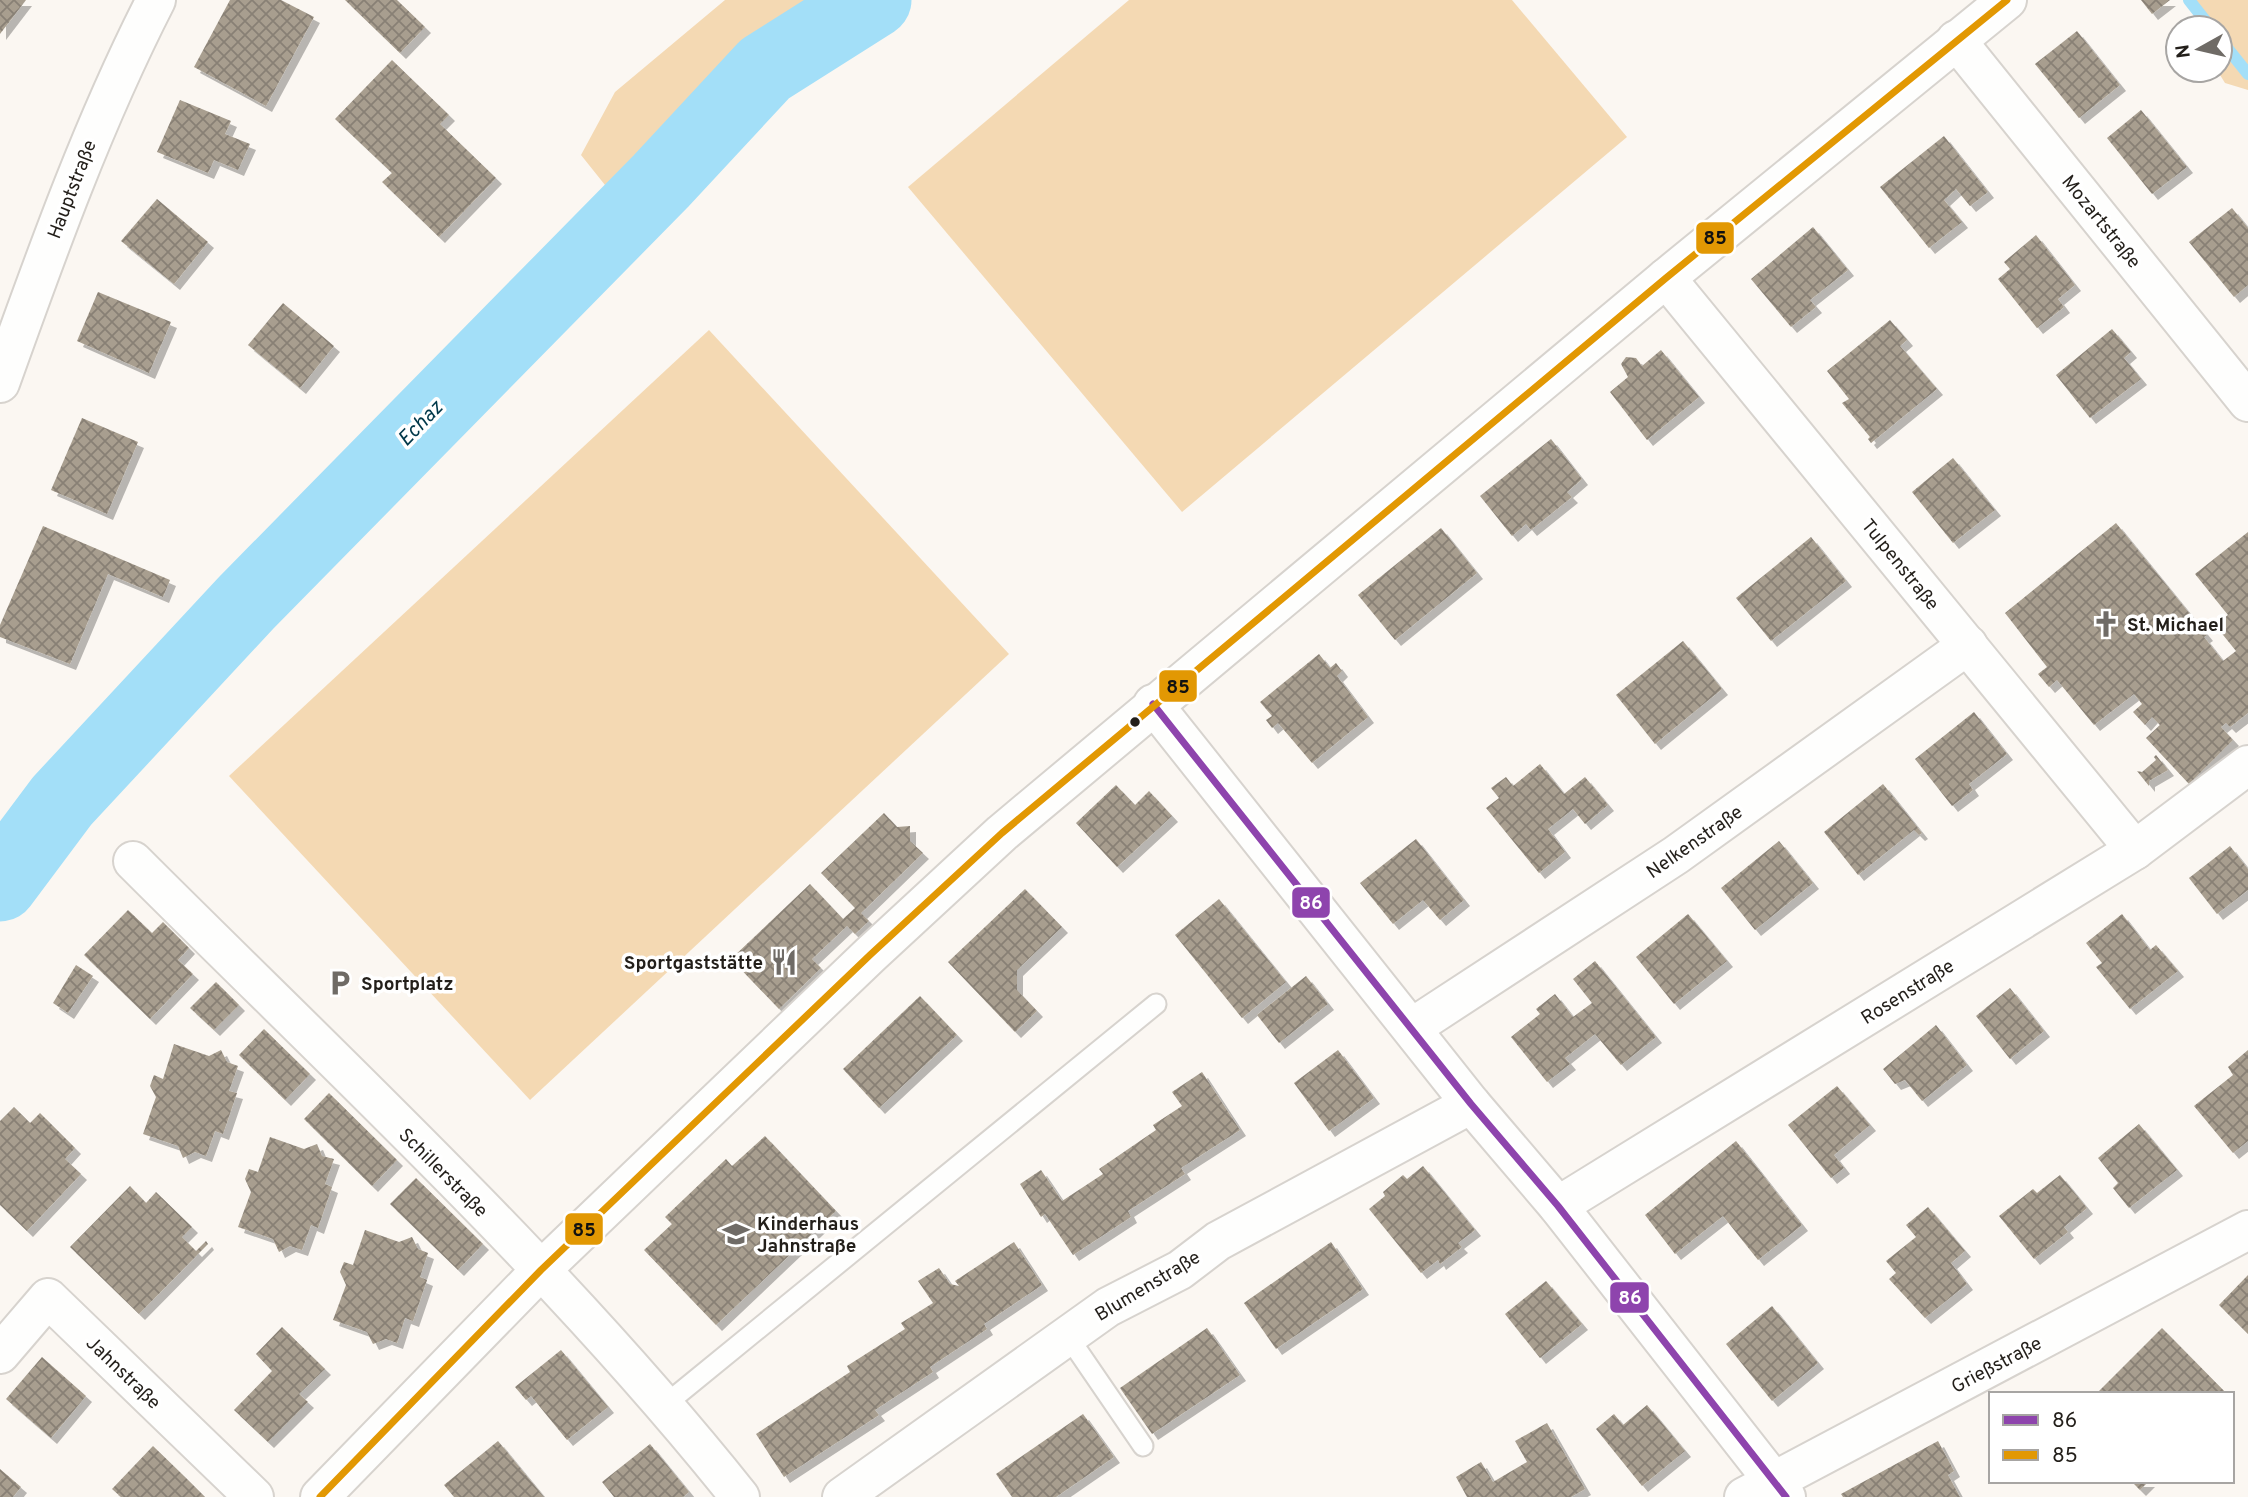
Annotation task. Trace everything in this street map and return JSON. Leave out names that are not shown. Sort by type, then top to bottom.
[{"type":"street","name":"Hauptstraße","points":[[0,383],[74,177],[109,95],[156,0]]},
{"type":"street","points":[[320,1497],[541,1270],[1002,833],[1153,704],[1666,278],[2007,0]]},
{"type":"street","name":"Mozartstraße","points":[[1956,40],[2248,402]]},
{"type":"street","name":"Tulpenstraße","points":[[1666,278],[2135,850]]},
{"type":"street","name":"Nelkenstraße","points":[[1413,1027],[1676,855],[1968,645]]},
{"type":"street","points":[[1153,704],[1413,1027],[1471,1104],[1558,1206],[1768,1492]]},
{"type":"street","name":"Rosenstraße","points":[[1558,1206],[2135,850],[2248,765]]},
{"type":"street","name":"Schillerstraße","points":[[133,860],[541,1270],[666,1404],[740,1497]]},
{"type":"street","name":"Blumenstraße","points":[[842,1497],[1108,1307],[1180,1270],[1218,1241],[1471,1104]]},
{"type":"street","name":"Grießstraße","points":[[1768,1492],[2248,1230]]},
{"type":"street","name":"Jahnstraße","points":[[0,1354],[48,1298],[254,1497]]},
{"type":"lane","points":[[666,1404],[1156,1004]]},
{"type":"lane","points":[[1067,1335],[1143,1446]]},
{"type":"shaded area","points":[[725,0],[874,0],[765,69],[631,211],[609,190],[581,155],[615,92]]},
{"type":"shaded area","points":[[1129,0],[1512,0],[1627,137],[1182,512],[908,187]]},
{"type":"shaded area","points":[[2183,0],[2248,0],[2248,90],[2228,84],[2234,84],[2234,14],[2194,14]]},
{"type":"shaded area","points":[[709,330],[1009,654],[530,1100],[229,776]]},
{"type":"building","points":[[0,0],[26,0],[0,34]]},
{"type":"building","points":[[230,0],[281,0],[314,17],[266,106],[194,67]]},
{"type":"building","points":[[345,0],[397,0],[425,27],[400,53]]},
{"type":"building","points":[[2141,0],[2170,0],[2152,14]]},
{"type":"building","points":[[2077,31],[2120,85],[2079,118],[2035,64]]},
{"type":"building","points":[[392,60],[449,115],[440,124],[496,178],[439,237],[382,182],[392,173],[335,119]]},
{"type":"building","points":[[180,100],[231,121],[225,134],[250,144],[238,170],[214,160],[208,173],[157,152]]},
{"type":"building","points":[[2141,110],[2187,167],[2152,194],[2107,138]]},
{"type":"building","points":[[1944,136],[1988,192],[1970,206],[1956,189],[1944,200],[1962,222],[1929,248],[1880,187]]},
{"type":"building","points":[[157,199],[208,242],[174,284],[121,241]]},
{"type":"building","points":[[2232,208],[2248,228],[2248,285],[2234,297],[2189,242]]},
{"type":"building","points":[[1813,227],[1848,270],[1810,300],[1816,307],[1791,327],[1751,279]]},
{"type":"building","points":[[2036,235],[2075,285],[2058,299],[2064,307],[2037,328],[1998,279],[2010,269],[2004,262]]},
{"type":"building","points":[[98,292],[171,322],[149,373],[77,341]]},
{"type":"building","points":[[283,303],[334,346],[300,388],[248,345]]},
{"type":"building","points":[[1890,320],[1907,340],[1900,346],[1937,389],[1871,443],[1868,439],[1870,437],[1842,403],[1849,399],[1827,371]]},
{"type":"building","points":[[2112,329],[2131,352],[2124,358],[2141,379],[2090,418],[2056,375]]},
{"type":"building","points":[[1661,350],[1699,397],[1647,440],[1610,392],[1628,377],[1621,364],[1626,357],[1636,358],[1642,366]]},
{"type":"building","points":[[82,418],[138,442],[107,514],[51,490]]},
{"type":"building","points":[[1551,439],[1582,479],[1567,492],[1572,497],[1531,530],[1526,524],[1512,536],[1480,496]]},
{"type":"building","points":[[1953,458],[1995,510],[1953,543],[1912,492]]},
{"type":"building","name":"St. Michael","points":[[2116,523],[2207,635],[2204,637],[2223,661],[2236,651],[2215,625],[2228,615],[2195,574],[2248,532],[2248,713],[2230,727],[2226,723],[2221,727],[2233,740],[2189,784],[2146,738],[2160,725],[2152,717],[2145,725],[2133,712],[2142,704],[2134,694],[2094,725],[2057,680],[2049,687],[2038,674],[2047,667],[2005,613]]},
{"type":"building","points":[[43,526],[170,580],[163,597],[108,574],[70,664],[0,637],[0,625]]},
{"type":"building","points":[[1441,528],[1477,573],[1395,640],[1358,595]]},
{"type":"building","points":[[1811,537],[1846,581],[1771,641],[1736,598]]},
{"type":"building","points":[[1683,641],[1722,689],[1655,744],[1616,695]]},
{"type":"building","points":[[1319,654],[1330,668],[1336,663],[1342,671],[1337,676],[1368,717],[1312,763],[1278,723],[1272,728],[1266,720],[1272,716],[1260,702]]},
{"type":"building","points":[[1974,712],[2007,754],[1969,784],[1973,790],[1952,806],[1915,759]]},
{"type":"building","points":[[2156,755],[2168,770],[2149,781],[2149,786],[2137,771],[2142,772],[2156,760]]},
{"type":"building","points":[[1540,764],[1564,794],[1585,777],[1608,805],[1585,824],[1573,809],[1548,829],[1565,852],[1539,873],[1486,808],[1499,798],[1491,788],[1506,777],[1513,786]]},
{"type":"building","points":[[1883,784],[1922,833],[1919,835],[1914,830],[1858,875],[1824,832]]},
{"type":"building","points":[[1116,785],[1135,805],[1149,791],[1172,816],[1117,867],[1076,823]]},
{"type":"building","points":[[884,813],[897,827],[910,826],[910,841],[923,853],[861,913],[869,921],[855,934],[847,926],[812,959],[821,968],[779,1009],[731,959],[810,884],[843,919],[855,908],[821,873]]},
{"type":"building","points":[[1416,839],[1464,900],[1440,920],[1423,900],[1393,924],[1360,883]]},
{"type":"building","points":[[1779,841],[1813,883],[1755,930],[1721,888]]},
{"type":"building","points":[[2230,846],[2248,869],[2248,890],[2217,914],[2189,878]]},
{"type":"building","points":[[1025,889],[1062,927],[1017,970],[1017,990],[1037,1011],[1015,1032],[948,962]]},
{"type":"building","points":[[1219,899],[1286,982],[1242,1018],[1175,935]]},
{"type":"building","points":[[128,910],[152,933],[163,922],[189,948],[178,960],[193,974],[150,1019],[84,955]]},
{"type":"building","points":[[1688,914],[1727,961],[1674,1004],[1636,957]]},
{"type":"building","points":[[2122,914],[2150,950],[2156,945],[2178,971],[2130,1009],[2096,967],[2102,963],[2086,943]]},
{"type":"building","points":[[1595,961],[1656,1037],[1621,1065],[1595,1034],[1565,1058],[1570,1064],[1547,1082],[1511,1037],[1540,1014],[1536,1009],[1555,994],[1573,1017],[1592,1003],[1573,979]]},
{"type":"building","points":[[76,965],[93,976],[68,1013],[53,1003]]},
{"type":"building","points":[[1306,976],[1328,1004],[1279,1043],[1257,1015]]},
{"type":"building","points":[[216,982],[239,1005],[214,1030],[190,1008]]},
{"type":"building","points":[[2010,988],[2044,1031],[2010,1059],[1976,1016]]},
{"type":"building","points":[[920,996],[957,1035],[879,1108],[843,1069]]},
{"type":"building","points":[[1936,1025],[1967,1065],[1922,1101],[1905,1080],[1895,1084],[1883,1069]]},
{"type":"building","points":[[264,1029],[310,1074],[285,1100],[239,1055]]},
{"type":"building","points":[[174,1044],[209,1056],[221,1050],[227,1062],[238,1066],[229,1091],[237,1093],[223,1134],[215,1131],[206,1156],[195,1152],[183,1158],[178,1146],[143,1134],[156,1097],[150,1086],[154,1075],[163,1079]]},
{"type":"building","points":[[1338,1050],[1374,1098],[1329,1131],[1294,1083]]},
{"type":"building","points":[[2248,1050],[2248,1141],[2233,1153],[2194,1106],[2233,1075],[2228,1067]]},
{"type":"building","points":[[1202,1072],[1240,1130],[1181,1168],[1185,1174],[1128,1211],[1131,1217],[1073,1255],[1045,1214],[1041,1217],[1020,1184],[1041,1170],[1062,1201],[1103,1174],[1099,1169],[1156,1130],[1153,1125],[1182,1106],[1172,1092]]},
{"type":"building","points":[[1837,1086],[1870,1125],[1834,1155],[1844,1168],[1831,1178],[1788,1125]]},
{"type":"building","points":[[329,1093],[397,1160],[372,1186],[304,1119]]},
{"type":"building","points":[[14,1107],[30,1123],[40,1113],[75,1148],[65,1159],[81,1174],[27,1231],[0,1205],[0,1121]]},
{"type":"building","points":[[2139,1124],[2177,1170],[2129,1208],[2113,1188],[2118,1183],[2098,1158]]},
{"type":"building","name":"Kinderhaus Jahnstraße","points":[[765,1136],[836,1211],[716,1325],[644,1250],[672,1224],[665,1217],[726,1159],[732,1166]]},
{"type":"building","points":[[270,1137],[304,1149],[317,1144],[322,1156],[334,1159],[325,1184],[332,1187],[318,1228],[311,1225],[302,1250],[290,1246],[279,1252],[273,1239],[238,1227],[251,1192],[245,1179],[249,1169],[258,1172]]},
{"type":"building","points":[[1736,1141],[1802,1225],[1758,1260],[1723,1216],[1675,1254],[1645,1215]]},
{"type":"building","points":[[1423,1166],[1475,1230],[1458,1243],[1462,1247],[1440,1264],[1438,1260],[1421,1273],[1369,1209],[1385,1196],[1383,1192],[1403,1175],[1407,1179]]},
{"type":"building","points":[[2060,1175],[2087,1208],[2064,1227],[2068,1232],[2034,1259],[1999,1216],[2033,1189],[2037,1193]]},
{"type":"building","points":[[416,1178],[483,1244],[458,1270],[390,1204]]},
{"type":"building","points":[[130,1186],[146,1203],[156,1192],[192,1227],[182,1237],[196,1251],[206,1241],[208,1244],[139,1314],[70,1247]]},
{"type":"building","points":[[1928,1207],[1965,1251],[1951,1263],[1967,1284],[1925,1318],[1889,1279],[1896,1273],[1886,1261],[1916,1237],[1906,1225]]},
{"type":"building","points":[[365,1230],[399,1242],[412,1237],[418,1249],[428,1253],[420,1277],[427,1280],[413,1321],[405,1318],[397,1343],[386,1339],[373,1344],[367,1332],[333,1320],[346,1285],[340,1272],[344,1262],[353,1265]]},
{"type":"building","points":[[1014,1242],[1042,1285],[984,1324],[987,1329],[930,1367],[933,1372],[875,1410],[879,1415],[784,1477],[756,1434],[850,1372],[847,1366],[905,1329],[901,1323],[933,1303],[918,1281],[939,1268],[950,1284],[959,1286],[955,1281]]},
{"type":"building","points":[[1331,1242],[1363,1289],[1276,1349],[1244,1303]]},
{"type":"building","points":[[2248,1275],[2248,1334],[2219,1305]]},
{"type":"building","points":[[1546,1281],[1582,1324],[1540,1358],[1505,1314]]},
{"type":"building","points":[[1772,1306],[1818,1363],[1772,1401],[1726,1344]]},
{"type":"building","points":[[282,1327],[325,1369],[299,1394],[308,1402],[268,1442],[234,1410],[272,1371],[256,1354]]},
{"type":"building","points":[[1207,1328],[1240,1375],[1152,1434],[1120,1388]]},
{"type":"building","points":[[2162,1328],[2225,1392],[2098,1392]]},
{"type":"building","points":[[561,1350],[608,1407],[567,1440],[531,1396],[526,1400],[515,1387]]},
{"type":"building","points":[[42,1357],[86,1396],[51,1438],[6,1399]]},
{"type":"building","points":[[1647,1405],[1685,1451],[1642,1486],[1596,1429],[1614,1414],[1623,1425]]},
{"type":"building","points":[[1083,1414],[1114,1457],[1056,1497],[1012,1497],[996,1474]]},
{"type":"building","points":[[1547,1423],[1585,1489],[1571,1497],[1467,1497],[1456,1477],[1481,1462],[1493,1482],[1527,1462],[1515,1441]]},
{"type":"building","points":[[498,1441],[544,1497],[454,1497],[444,1485]]},
{"type":"building","points":[[1938,1441],[1954,1471],[1948,1475],[1960,1497],[1843,1497],[1841,1494]]},
{"type":"building","points":[[650,1444],[689,1492],[683,1497],[614,1497],[602,1482]]},
{"type":"building","points":[[153,1446],[205,1497],[121,1497],[112,1489]]},
{"type":"building","points":[[0,1469],[21,1487],[13,1497],[0,1497]]},
{"type":"building","points":[[2133,1483],[2147,1483],[2140,1490]]},
{"type":"waterway","name":"Echaz","points":[[0,884],[62,801],[246,603],[661,181],[765,69],[874,0]]},
{"type":"waterway","points":[[2189,0],[2200,14]]},
{"type":"waterway","points":[[2234,56],[2248,74]]},
{"type":"transit line","name":"85","points":[[320,1497],[541,1270],[870,955],[1002,833],[1666,278],[2007,0]]},
{"type":"transit line","name":"86","points":[[1153,704],[1471,1104],[1558,1206],[1786,1497]]},
{"type":"place","name":"St. Michael","points":[[2106,624]]},
{"type":"place","name":"Sportgaststätte","points":[[784,962]]},
{"type":"place","name":"Sportplatz","points":[[340,983]]},
{"type":"place","name":"Kinderhaus Jahnstraße","points":[[736,1234]]}]
